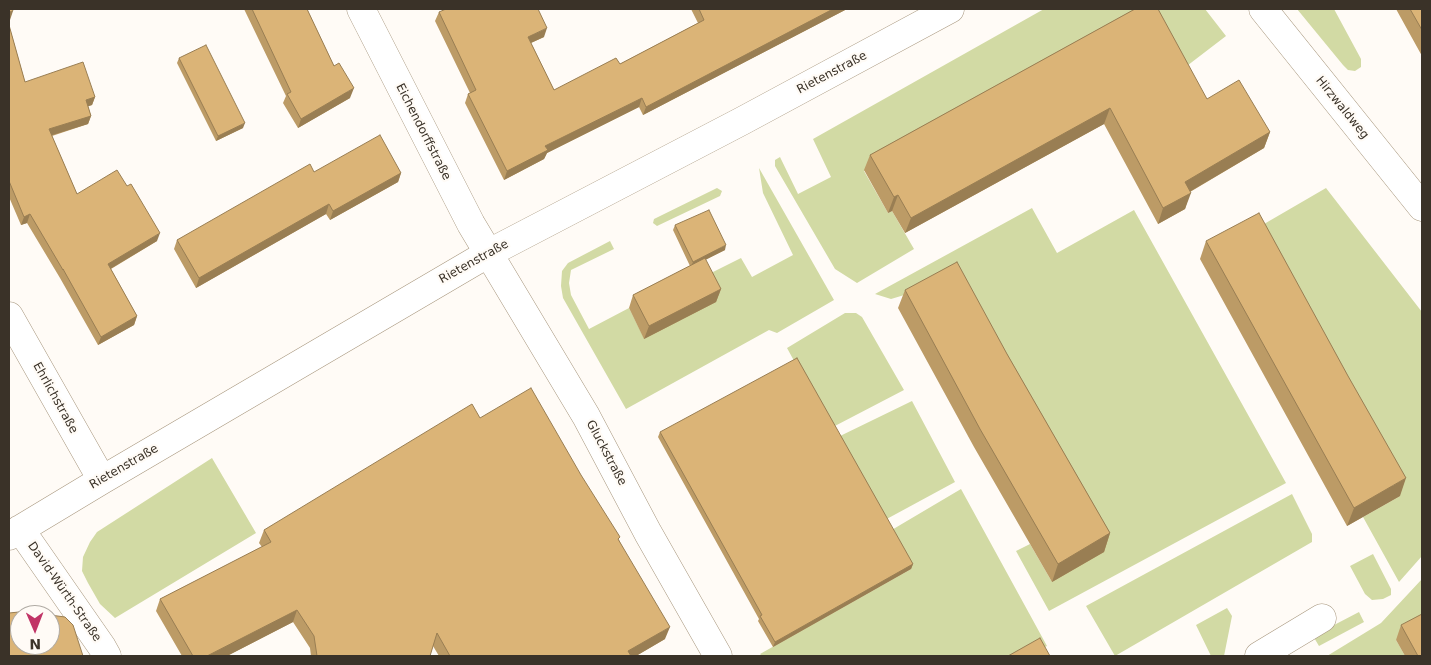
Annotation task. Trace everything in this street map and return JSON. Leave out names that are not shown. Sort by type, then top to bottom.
[{"type":"street","name":"Eichendorffstraße","points":[[361,9],[471,224],[489,253]]},
{"type":"street","name":"Rietenstraße","points":[[15,533],[489,253],[742,121],[950,9]]},
{"type":"street","name":"Hirzwaldweg","points":[[1263,9],[1422,207]]},
{"type":"street","name":"Gluckstraße","points":[[489,253],[586,416],[648,533],[718,656]]},
{"type":"street","name":"Ehrlichstraße","points":[[9,316],[102,480]]},
{"type":"street","name":"David-Würth-Straße","points":[[15,533],[107,656]]},
{"type":"street","points":[[1259,656],[1322,618]]},
{"type":"green space","points":[[1044,9],[1205,9],[1226,36],[1179,72],[864,171],[888,213],[892,211],[914,249],[857,283],[835,269],[775,166],[775,160],[780,157],[798,194],[831,177],[813,139]]},
{"type":"green space","points":[[1297,9],[1334,9],[1361,59],[1361,67],[1355,71],[1348,70]]},
{"type":"green space","points":[[759,168],[834,300],[777,333],[769,330],[626,409],[563,298],[561,286],[562,271],[568,263],[610,241],[614,249],[571,270],[569,283],[571,295],[589,329],[629,308],[644,338],[703,277],[741,258],[752,277],[793,255],[763,193]]},
{"type":"green space","points":[[717,188],[722,191],[720,196],[657,226],[653,223],[654,219]]},
{"type":"green space","points":[[1326,188],[1422,312],[1422,556],[1399,582],[1363,517],[1400,496],[1252,231]]},
{"type":"green space","points":[[1032,208],[1057,253],[1134,210],[1286,483],[1049,611],[1016,551],[1030,544],[1052,582],[951,281],[891,299],[875,294]]},
{"type":"green space","points":[[845,313],[856,313],[862,317],[904,390],[831,428],[787,348]]},
{"type":"green space","points":[[912,401],[955,482],[883,521],[838,437]]},
{"type":"green space","points":[[212,458],[256,533],[115,618],[100,604],[82,571],[83,557],[90,542],[97,532]]},
{"type":"green space","points":[[961,489],[1047,646],[1027,656],[762,656],[760,654],[911,569],[890,531]]},
{"type":"green space","points":[[1292,494],[1312,534],[1312,542],[1115,656],[1086,606]]},
{"type":"green space","points":[[1373,554],[1391,589],[1391,595],[1383,599],[1372,600],[1365,594],[1350,566]]},
{"type":"green space","points":[[1422,579],[1422,626],[1396,640],[1405,656],[1327,656],[1381,623]]},
{"type":"green space","points":[[1227,608],[1232,616],[1224,656],[1211,656],[1196,625]]},
{"type":"green space","points":[[1359,612],[1364,622],[1319,646],[1313,636]]},
{"type":"building","points":[[252,9],[307,9],[334,66],[339,63],[354,88],[301,119],[287,94],[291,92]]},
{"type":"building","points":[[446,9],[538,9],[547,28],[528,37],[554,90],[616,58],[620,64],[704,20],[699,9],[833,9],[646,107],[642,98],[545,146],[548,150],[507,171],[468,94],[476,90],[439,12]]},
{"type":"building","points":[[1135,9],[1158,9],[1207,99],[1239,80],[1270,132],[1185,182],[1191,193],[1163,208],[1110,108],[911,218],[898,195],[894,197],[870,155]]},
{"type":"building","points":[[1410,9],[1422,9],[1422,30]]},
{"type":"building","points":[[9,25],[25,82],[83,62],[95,97],[86,100],[91,116],[49,129],[77,194],[117,170],[127,186],[131,184],[160,233],[108,264],[137,316],[101,337],[30,214],[24,217],[9,181]]},
{"type":"building","points":[[206,45],[245,123],[218,136],[179,58]]},
{"type":"building","points":[[380,135],[401,173],[333,211],[329,204],[199,278],[177,240],[310,164],[314,172]]},
{"type":"building","points":[[709,210],[726,245],[693,262],[675,225]]},
{"type":"building","points":[[1259,213],[1406,478],[1354,508],[1206,241]]},
{"type":"building","points":[[705,258],[721,289],[649,326],[633,295]]},
{"type":"building","points":[[957,262],[1007,354],[1110,533],[1058,564],[980,429],[905,290]]},
{"type":"building","points":[[797,358],[913,564],[775,642],[760,616],[762,615],[660,432]]},
{"type":"building","points":[[531,388],[581,475],[620,537],[618,539],[670,627],[628,651],[631,656],[450,656],[437,633],[430,656],[317,656],[314,636],[297,610],[207,656],[193,656],[160,599],[271,542],[264,530],[472,404],[480,418]]},
{"type":"building","points":[[9,613],[10,655],[60,655],[60,616],[65,617],[73,625],[83,656],[9,656]]},
{"type":"building","points":[[1422,614],[1422,656],[1418,656],[1401,625]]},
{"type":"building","points":[[1040,638],[1050,656],[1008,656]]}]
